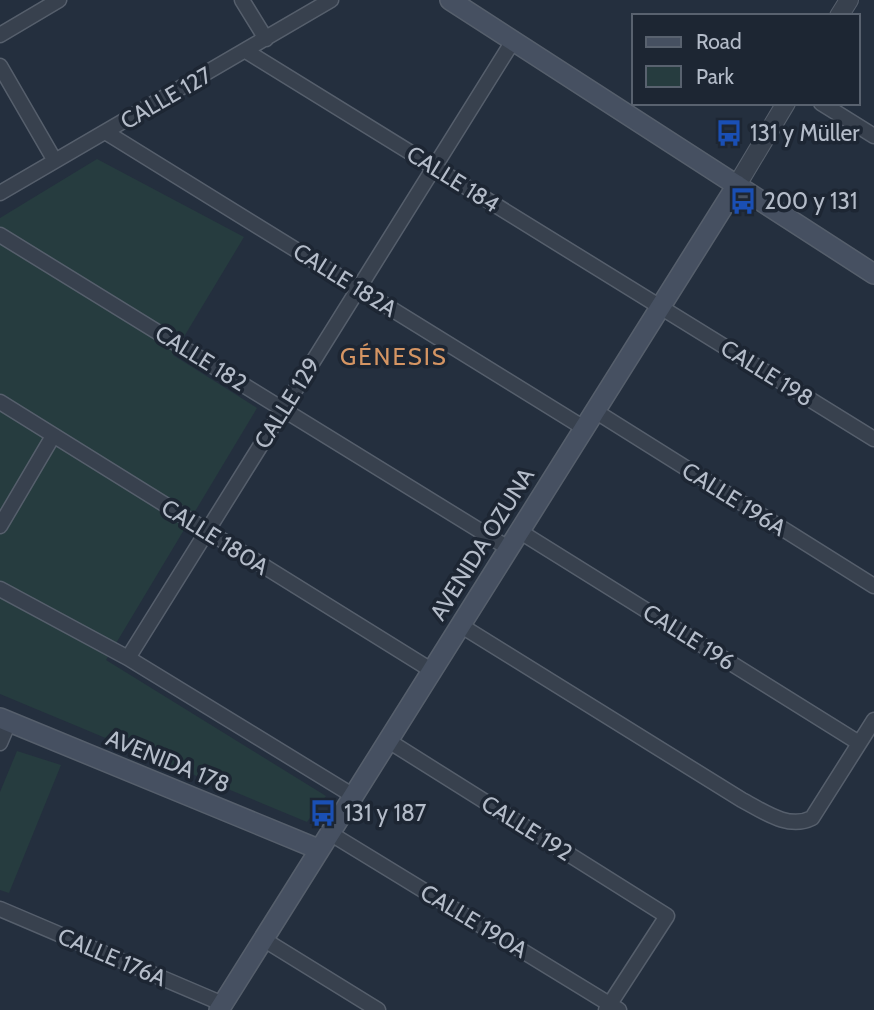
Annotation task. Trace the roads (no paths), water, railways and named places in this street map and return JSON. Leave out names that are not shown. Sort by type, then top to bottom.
[{"type":"main road","points":[[450,0],[874,274]]},
{"type":"main road","name":"AVENIDA OZUNA","points":[[221,1007],[737,185]]},
{"type":"main road","name":"AVENIDA 178","points":[[4,720],[323,841]]},
{"type":"street","points":[[0,35],[59,0]]},
{"type":"street","points":[[242,0],[266,39]]},
{"type":"street","name":"CALLE 127","points":[[0,193],[331,0]]},
{"type":"street","name":"CALLE 129","points":[[128,659],[513,41]]},
{"type":"street","name":"CALLE 184","points":[[246,51],[660,308]]},
{"type":"street","points":[[0,66],[55,160]]},
{"type":"street","name":"AVENIDA OZUNA","points":[[737,185],[785,105]]},
{"type":"street","points":[[824,105],[874,136]]},
{"type":"street","name":"CALLE 182A","points":[[107,133],[584,428]]},
{"type":"street","name":"CALLE 182","points":[[0,235],[283,409],[514,540]]},
{"type":"street","name":"CALLE 198","points":[[660,308],[874,439]]},
{"type":"street","name":"CALLE 180A","points":[[0,402],[431,670]]},
{"type":"street","name":"CALLE 196A","points":[[594,411],[874,586]]},
{"type":"street","points":[[0,526],[53,436]]},
{"type":"street","name":"CALLE 196","points":[[514,540],[859,743]]},
{"type":"street","points":[[0,589],[128,659],[352,795]]},
{"type":"street","points":[[460,625],[741,800],[791,822],[803,822],[812,818],[874,720]]},
{"type":"street","points":[[0,743],[4,720]]},
{"type":"street","name":"CALLE 192","points":[[387,740],[667,916],[612,1008]]},
{"type":"street","name":"CALLE 190A","points":[[323,841],[612,1008]]},
{"type":"street","name":"CALLE 176A","points":[[0,909],[221,1007]]},
{"type":"street","points":[[263,939],[378,1010]]},
{"type":"place","name":"131 y Müller","points":[[729,133]]},
{"type":"place","name":"200 y 131","points":[[743,201]]},
{"type":"place","name":"131 y 187","points":[[323,813]]},
{"type":"district","name":"GÉNESIS","points":[[394,357]]}]
